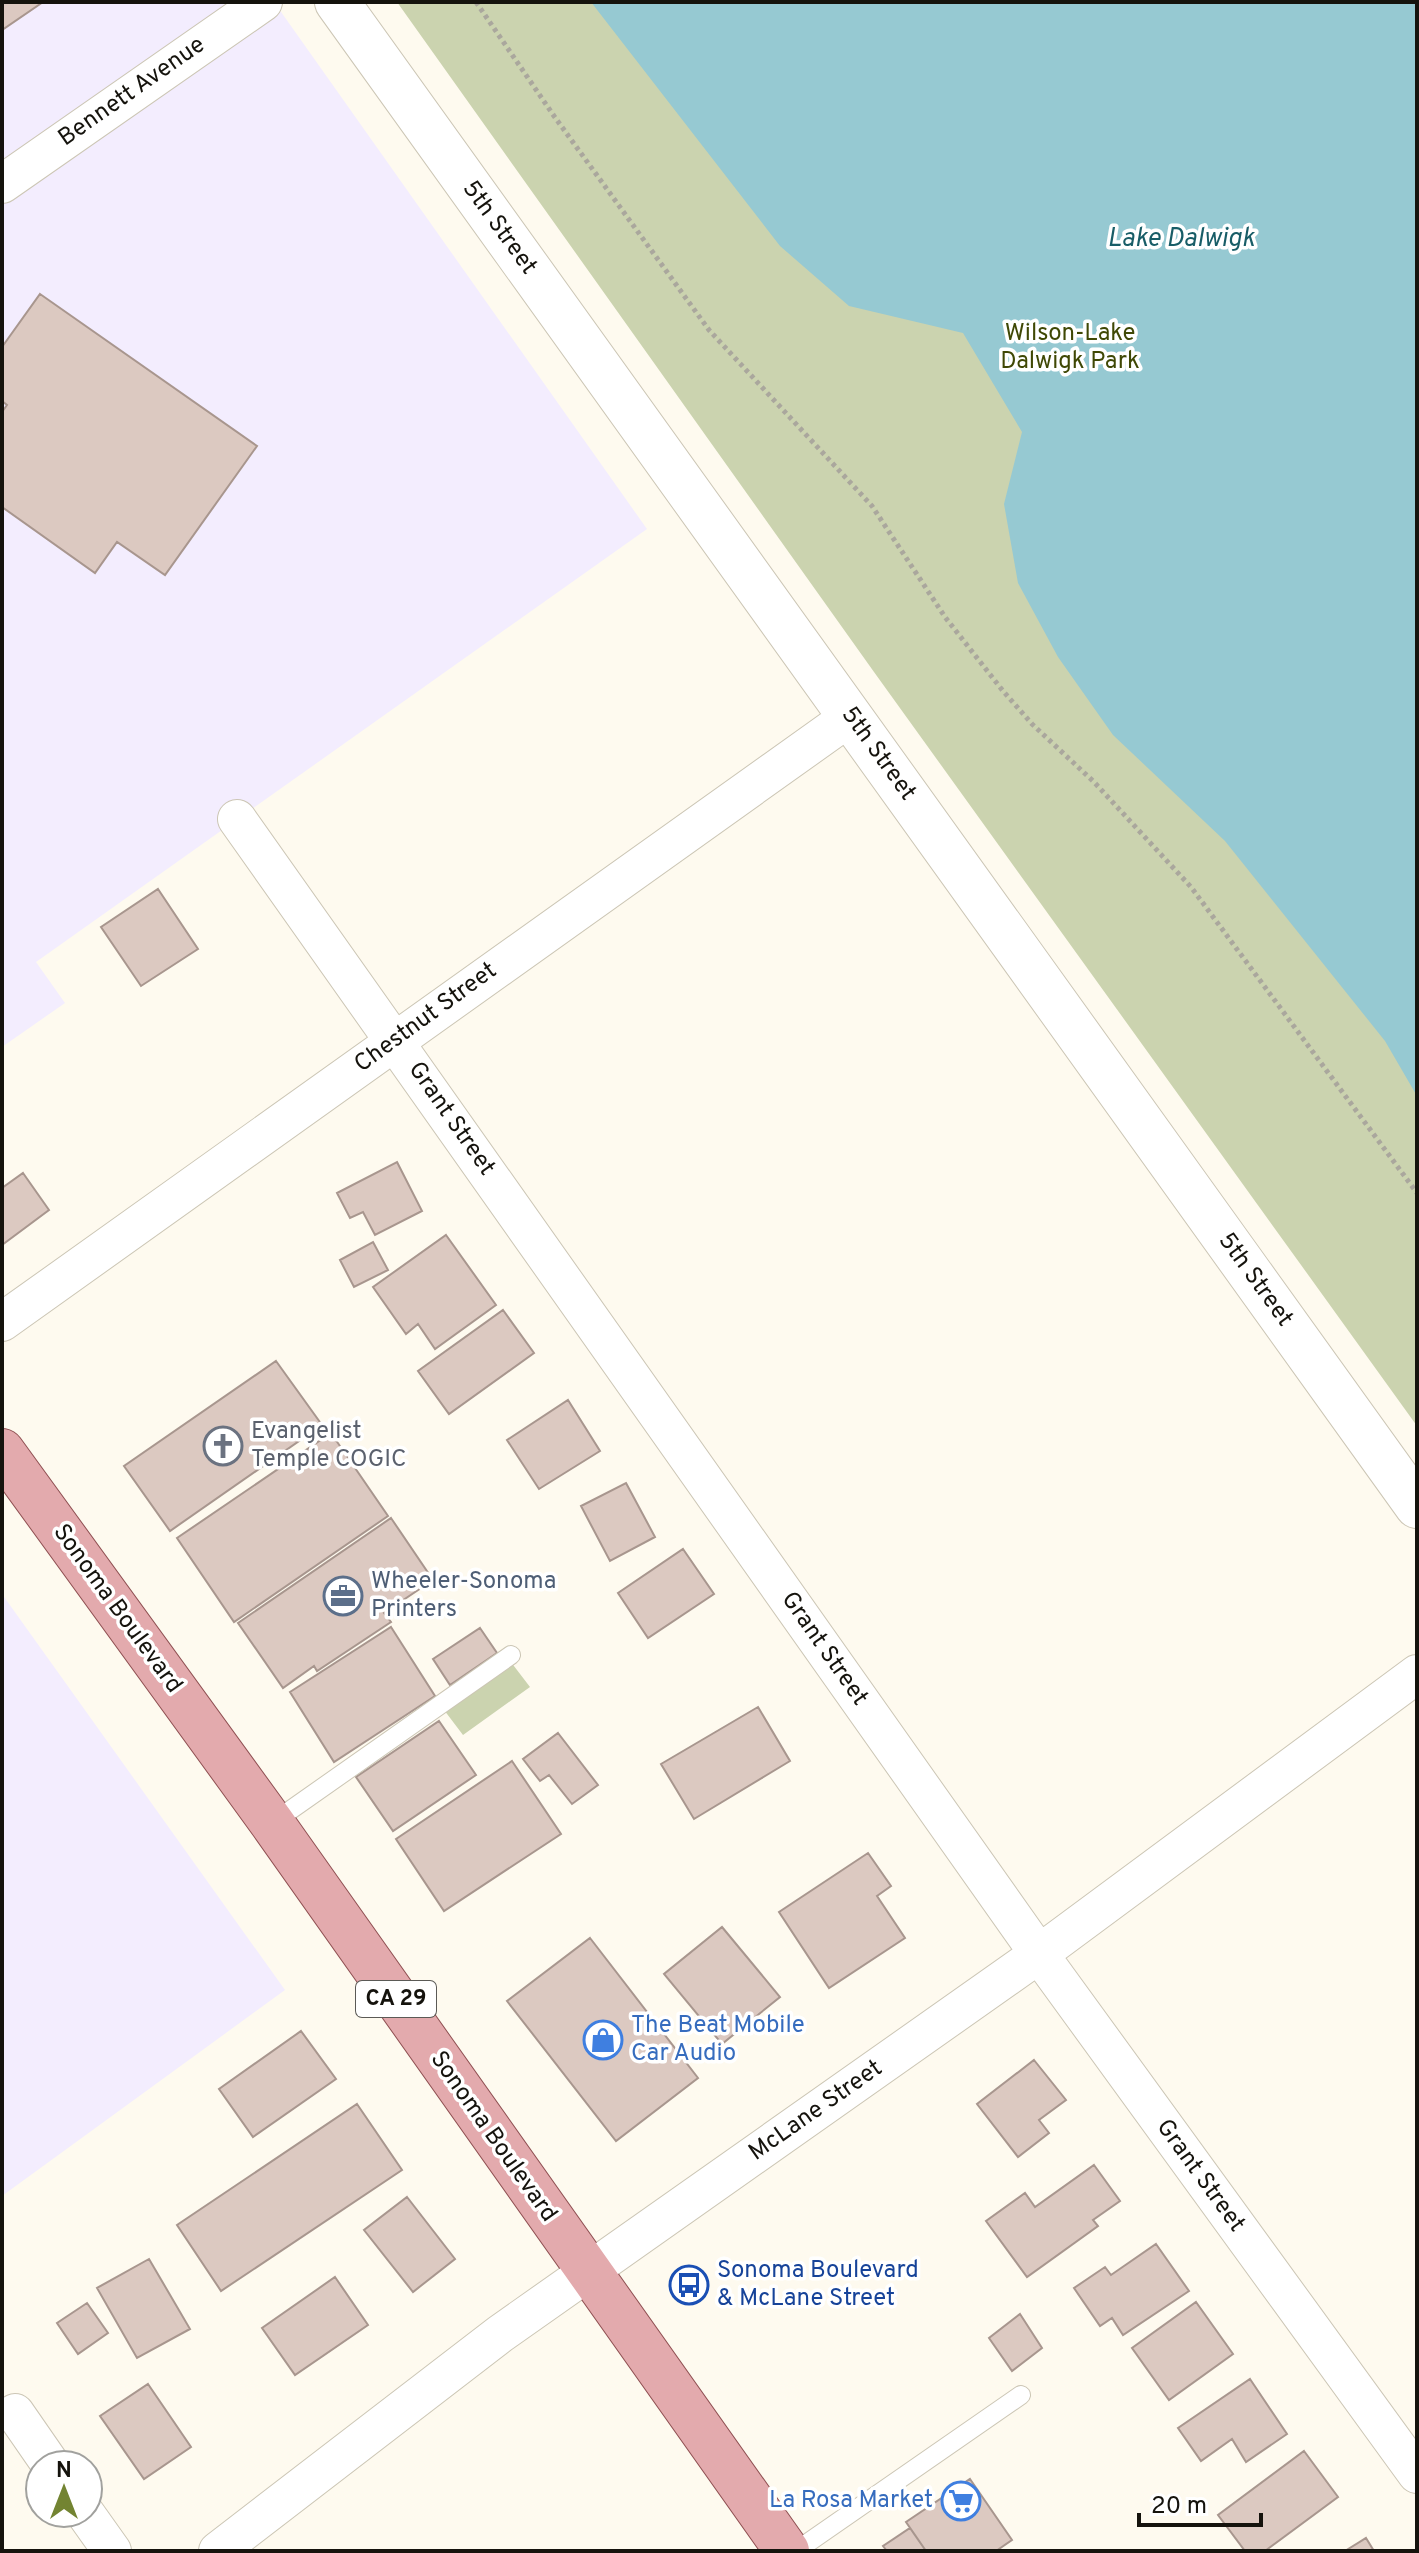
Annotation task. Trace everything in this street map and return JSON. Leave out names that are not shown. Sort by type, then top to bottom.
[{"type":"main road","name":"Sonoma Boulevard","points":[[2,1451],[272,1823],[787,2551]]},
{"type":"street","name":"Bennett Avenue","points":[[2,184],[263,2]]},
{"type":"street","name":"5th Street","points":[[337,2],[1417,1506]]},
{"type":"street","name":"Chestnut Street","points":[[2,1322],[851,716]]},
{"type":"street","name":"Grant Street","points":[[237,819],[1039,1954],[1417,2474]]},
{"type":"street","name":"McLane Street","points":[[218,2551],[500,2334],[1039,1954],[1417,1674]]},
{"type":"street","points":[[15,2413],[40,2449]]},
{"type":"street","points":[[96,2529],[112,2551]]},
{"type":"lane","points":[[272,1823],[511,1655]]},
{"type":"lane","points":[[796,2551],[1021,2395]]},
{"type":"path","points":[[476,2],[554,116],[709,330],[872,506],[945,617],[1003,691],[1032,724],[1094,782],[1191,887],[1417,1193]]},
{"type":"shaded area","points":[[2,2],[274,2],[647,529],[36,962],[65,1003],[2,1047]]},
{"type":"shaded area","points":[[2,1594],[285,1990],[2,2196]]},
{"type":"green space","name":"Wilson-Lake Dalwigk Park","points":[[397,2],[1417,2],[1417,1426],[874,672]]},
{"type":"green space","points":[[507,1657],[530,1687],[463,1735],[441,1706]]},
{"type":"water","name":"Lake Dalwigk","points":[[591,2],[1417,2],[1417,1096],[1385,1041],[1225,841],[1113,735],[1058,657],[1018,583],[1004,504],[1022,432],[963,333],[849,306],[780,246]]},
{"type":"building","points":[[2,2],[43,2],[2,30]]},
{"type":"building","points":[[40,294],[257,446],[165,575],[117,542],[95,573],[2,507],[2,412],[7,405],[2,401],[2,347]]},
{"type":"building","points":[[158,889],[198,949],[141,986],[101,927]]},
{"type":"building","points":[[397,1162],[422,1211],[375,1235],[363,1212],[350,1218],[337,1193]]},
{"type":"building","points":[[23,1173],[49,1210],[2,1245],[2,1188]]},
{"type":"building","points":[[446,1235],[496,1305],[435,1349],[418,1324],[406,1334],[373,1287]]},
{"type":"building","points":[[373,1242],[388,1270],[354,1287],[340,1260]]},
{"type":"building","points":[[503,1310],[534,1353],[449,1414],[418,1371]]},
{"type":"building","name":"Evangelist Temple COGIC","points":[[276,1361],[322,1425],[170,1531],[124,1466]]},
{"type":"building","points":[[568,1400],[600,1451],[539,1489],[507,1440]]},
{"type":"building","points":[[331,1433],[388,1516],[234,1622],[177,1538]]},
{"type":"building","points":[[626,1483],[655,1537],[610,1561],[581,1506]]},
{"type":"building","name":"Wheeler-Sonoma Printers","points":[[391,1518],[433,1580],[384,1613],[391,1622],[317,1671],[314,1666],[283,1688],[238,1623]]},
{"type":"building","points":[[683,1549],[714,1594],[648,1638],[618,1593]]},
{"type":"building","points":[[391,1627],[435,1696],[334,1762],[290,1692]]},
{"type":"building","points":[[480,1628],[497,1653],[450,1685],[433,1659]]},
{"type":"building","points":[[758,1707],[790,1761],[694,1819],[661,1764]]},
{"type":"building","points":[[439,1721],[476,1775],[393,1831],[356,1777]]},
{"type":"building","points":[[558,1733],[598,1785],[572,1804],[549,1775],[540,1781],[523,1759]]},
{"type":"building","points":[[512,1761],[561,1834],[444,1911],[396,1839]]},
{"type":"building","points":[[868,1853],[891,1886],[877,1896],[905,1938],[829,1988],[779,1912]]},
{"type":"building","points":[[722,1927],[780,1997],[722,2044],[664,1974]]},
{"type":"building","name":"The Beat Mobile Car Audio","points":[[590,1938],[698,2078],[616,2141],[507,2001]]},
{"type":"building","points":[[301,2031],[336,2079],[253,2137],[219,2089]]},
{"type":"building","points":[[1034,2060],[1066,2100],[1039,2120],[1049,2133],[1018,2157],[977,2104]]},
{"type":"building","points":[[357,2104],[402,2170],[221,2291],[177,2225]]},
{"type":"building","points":[[1094,2165],[1120,2201],[1093,2220],[1098,2226],[1027,2277],[986,2221],[1025,2193],[1035,2207]]},
{"type":"building","points":[[407,2197],[455,2259],[413,2292],[364,2230]]},
{"type":"building","points":[[1156,2244],[1189,2291],[1123,2335],[1112,2318],[1100,2326],[1074,2288],[1105,2267],[1111,2275]]},
{"type":"building","points":[[149,2259],[190,2329],[137,2358],[97,2288]]},
{"type":"building","points":[[335,2277],[368,2325],[295,2375],[262,2328]]},
{"type":"building","points":[[1196,2302],[1233,2354],[1169,2400],[1132,2348]]},
{"type":"building","points":[[87,2303],[108,2333],[78,2354],[57,2323]]},
{"type":"building","points":[[1020,2314],[1042,2348],[1012,2371],[989,2338]]},
{"type":"building","points":[[1250,2379],[1287,2434],[1246,2462],[1232,2439],[1201,2461],[1178,2428]]},
{"type":"building","points":[[148,2384],[191,2447],[144,2479],[100,2416]]},
{"type":"building","points":[[1304,2451],[1338,2497],[1265,2551],[1245,2551],[1218,2515]]},
{"type":"building","name":"La Rosa Market","points":[[970,2479],[1012,2540],[996,2551],[926,2551],[906,2522]]},
{"type":"building","points":[[910,2528],[926,2551],[887,2551],[883,2546]]},
{"type":"building","points":[[1366,2538],[1374,2551],[1345,2551]]},
{"type":"place","name":"Evangelist Temple COGIC","points":[[223,1446]]},
{"type":"place","name":"Wheeler-Sonoma Printers","points":[[343,1596]]},
{"type":"place","name":"The Beat Mobile Car Audio","points":[[603,2040]]},
{"type":"place","name":"Sonoma Boulevard & McLane Street","points":[[689,2285]]},
{"type":"place","name":"La Rosa Market","points":[[961,2501]]}]
